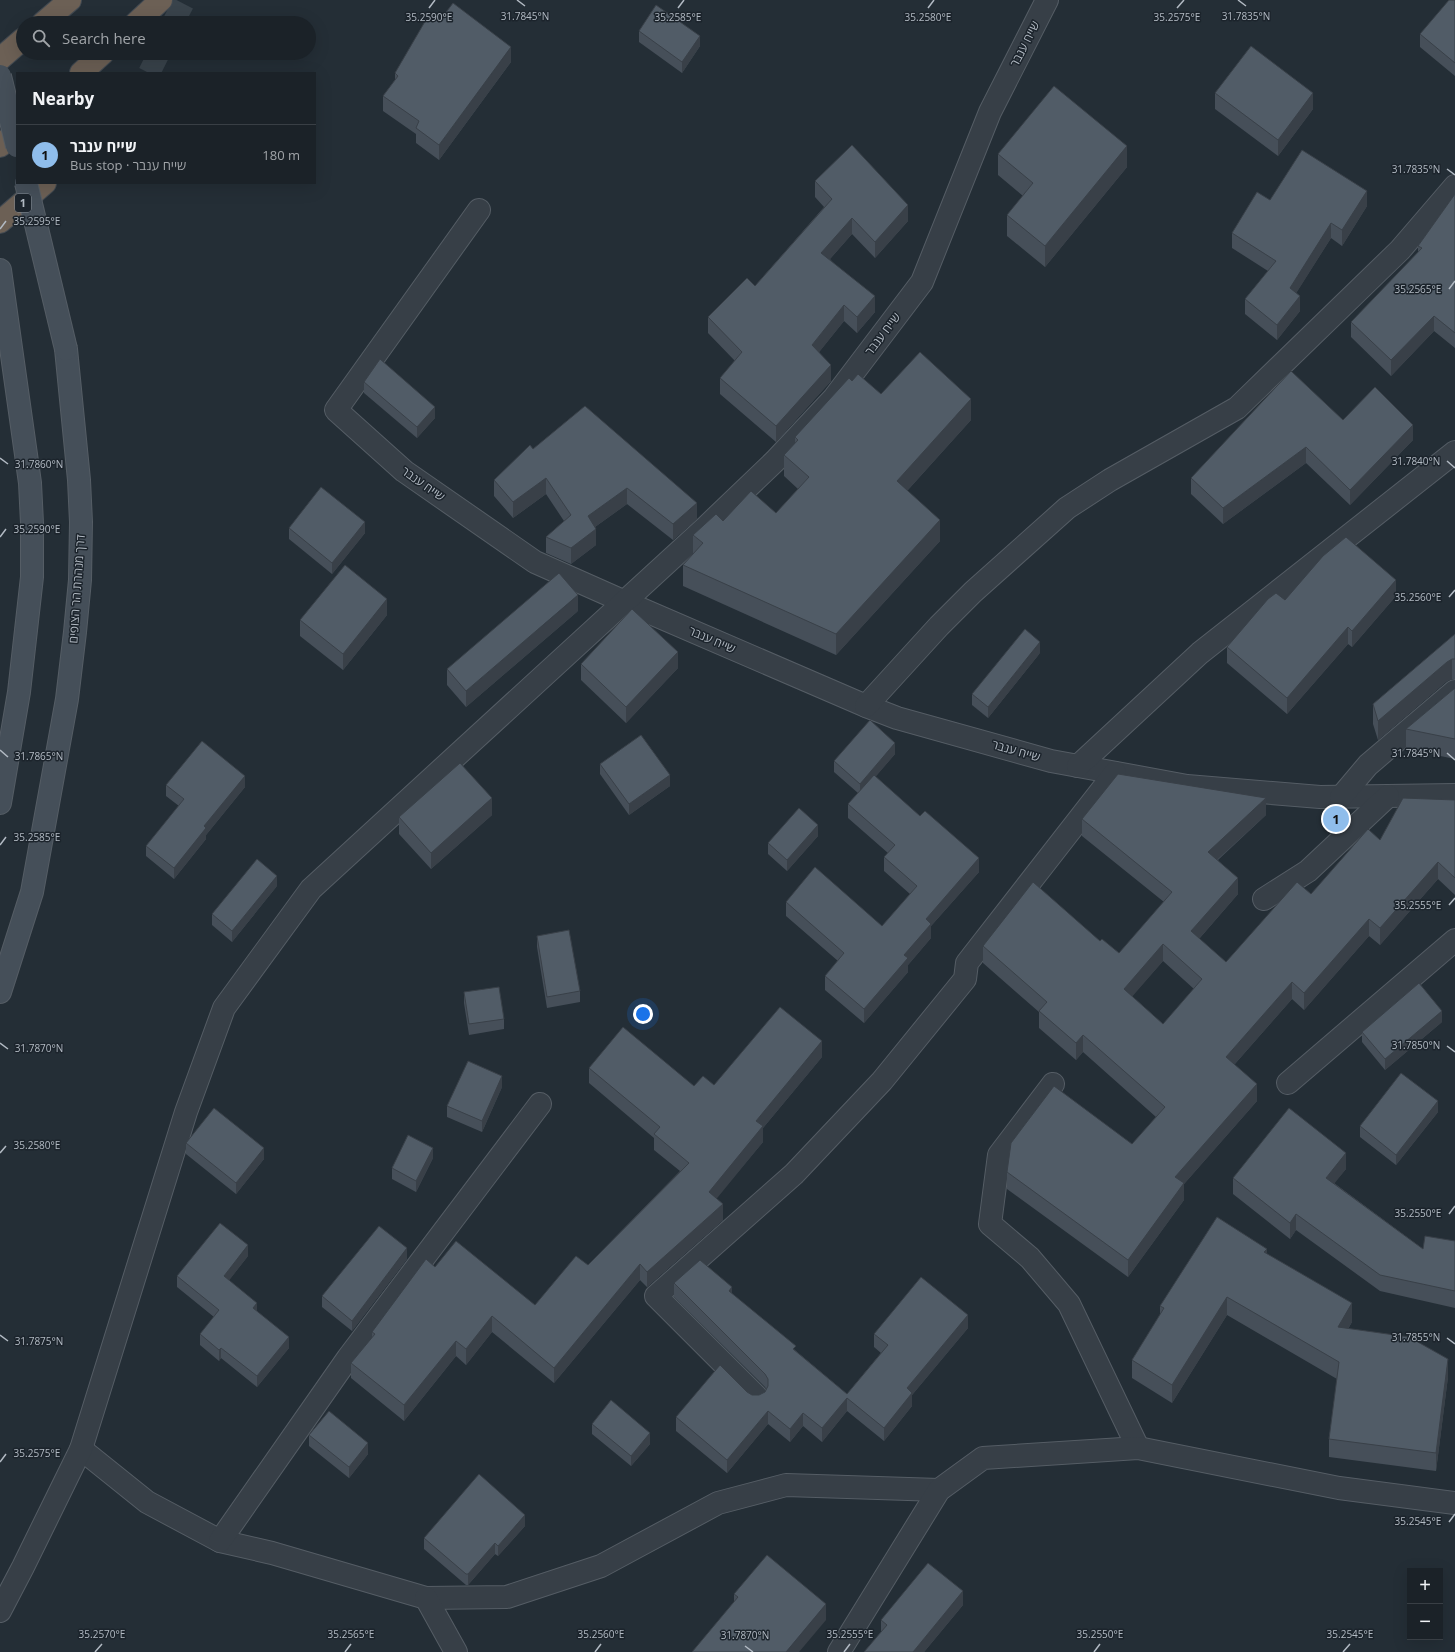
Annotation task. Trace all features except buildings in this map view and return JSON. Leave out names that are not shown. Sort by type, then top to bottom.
[{"type":"highway","points":[[51,16],[70,0]]},
{"type":"highway","points":[[144,16],[161,0]]},
{"type":"highway","points":[[0,59],[16,45]]},
{"type":"highway","points":[[81,72],[95,60]]},
{"type":"highway","points":[[0,146],[16,132]]},
{"type":"highway","name":"1","points":[[0,222],[44,184]]},
{"type":"main road","points":[[0,76],[16,142]]},
{"type":"main road","name":"דרך מנהרת הר הצופים","points":[[0,992],[33,885],[67,699],[80,580],[81,522],[79,480],[66,349],[26,184]]},
{"type":"main road","points":[[0,270],[30,483],[32,523],[32,577],[19,692],[0,803]]},
{"type":"street","name":"שייח ענבר","points":[[625,602],[775,461],[829,404],[922,282],[990,112],[1047,0]]},
{"type":"street","points":[[866,706],[973,592],[1067,508],[1110,480],[1237,408],[1400,250],[1455,186]]},
{"type":"street","name":"שייח ענבר","points":[[479,210],[336,410],[404,472],[535,562],[866,706],[897,718],[1051,761],[1187,786],[1320,797],[1455,795]]},
{"type":"street","points":[[1078,766],[1200,654],[1455,452]]},
{"type":"street","points":[[0,1610],[23,1567],[81,1449],[186,1112],[224,1008],[311,890],[625,602]]},
{"type":"street","points":[[1340,797],[1368,765],[1455,692]]},
{"type":"street","points":[[756,1396],[656,1296],[794,1174],[882,1081],[965,979],[967,963],[1115,773]]},
{"type":"street","points":[[1264,899],[1308,871],[1388,796]]},
{"type":"street","points":[[1288,1083],[1455,940]]},
{"type":"street","points":[[1053,1084],[999,1155],[990,1224],[1030,1258],[1069,1304],[1138,1448]]},
{"type":"street","points":[[220,1541],[348,1358],[540,1104]]},
{"type":"street","points":[[839,1652],[939,1490],[983,1458],[1138,1448],[1339,1488],[1455,1503]]},
{"type":"street","points":[[81,1449],[147,1502],[220,1541],[272,1553],[426,1598],[507,1597],[601,1566],[718,1503],[786,1485],[939,1490]]},
{"type":"street","points":[[426,1598],[456,1652]]},
{"type":"tunnel","points":[[177,16],[185,0]]},
{"type":"tunnel","points":[[150,72],[156,60]]},
{"type":"place","name":"שייח ענבר","points":[[1336,819]]}]
